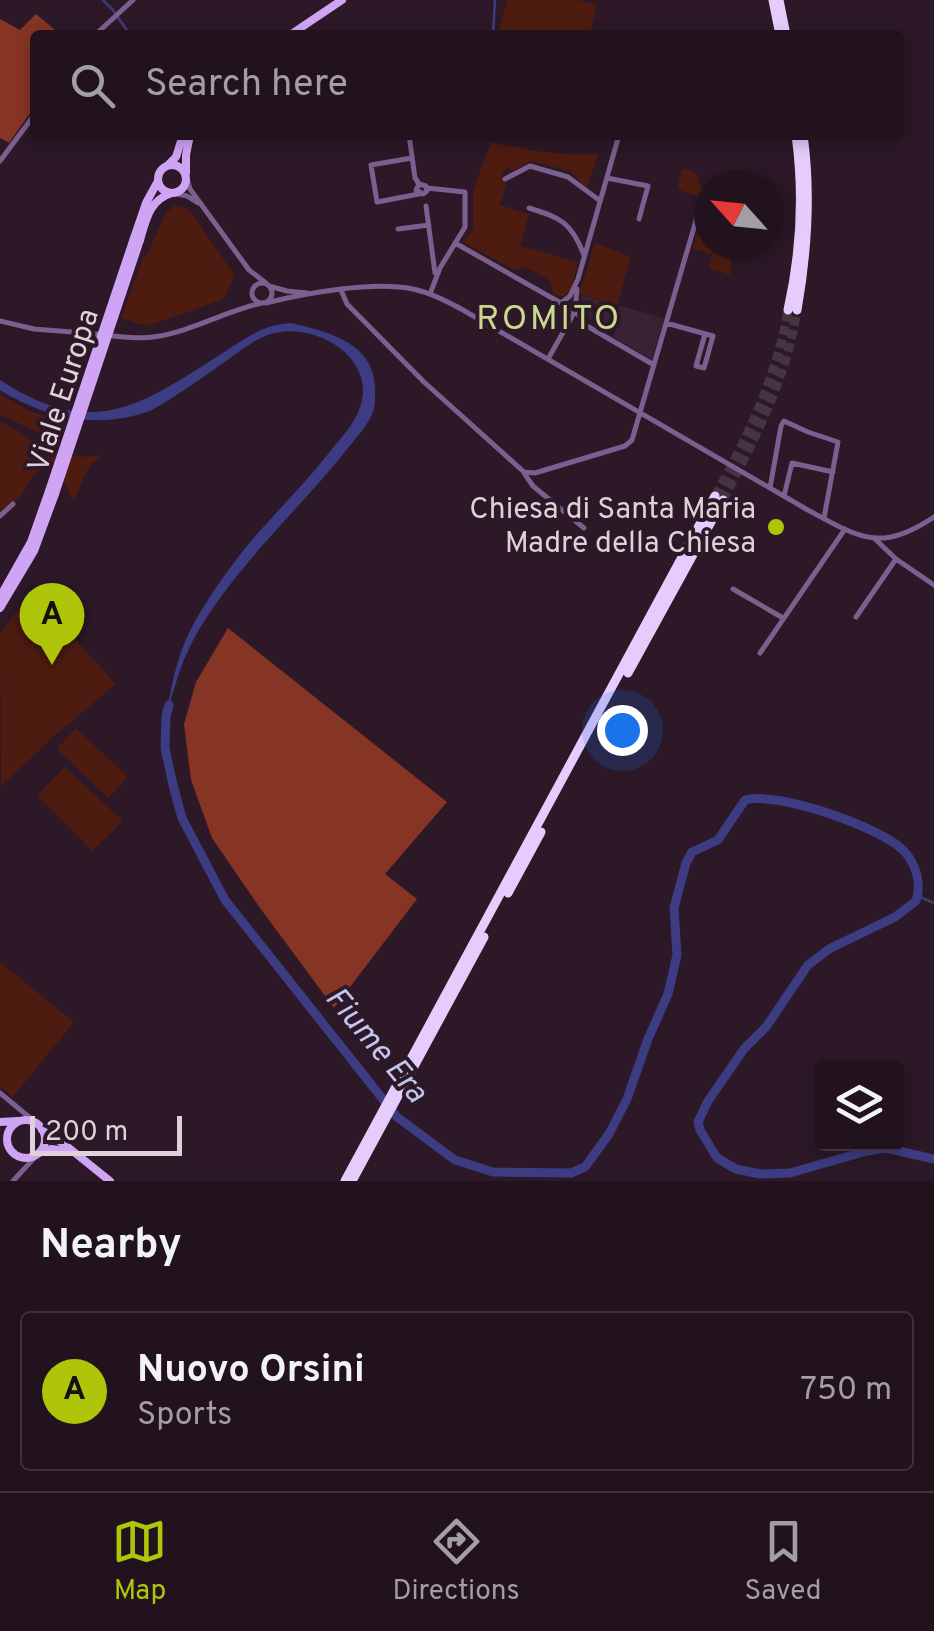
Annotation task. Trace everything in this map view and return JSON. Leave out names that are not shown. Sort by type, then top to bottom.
[{"type":"highway","points":[[776,0],[782,30]]},
{"type":"highway","points":[[792,310],[804,257],[806,212],[800,140]]},
{"type":"highway","points":[[348,1181],[719,498]]},
{"type":"main road","points":[[297,30],[342,0]]},
{"type":"main road","name":"Viale Europa","points":[[0,608],[34,551],[146,203],[161,170],[176,157],[184,140]]},
{"type":"main road","name":"Viale Europa","points":[[137,239],[153,205],[161,197],[182,190],[186,140]]},
{"type":"main road","points":[[168,165],[180,166],[186,176]]},
{"type":"main road","points":[[158,181],[163,190],[173,193]]},
{"type":"main road","name":"Viale Europa","points":[[0,597],[26,553],[52,492]]},
{"type":"main road","points":[[8,1146],[10,1128],[26,1119]]},
{"type":"main road","points":[[0,1122],[26,1119],[36,1123],[110,1181]]},
{"type":"main road","points":[[38,1154],[45,1142],[42,1130]]},
{"type":"main road","points":[[0,1133],[14,1155],[21,1158],[51,1149],[73,1152]]},
{"type":"street","points":[[100,30],[133,0]]},
{"type":"street","points":[[0,161],[30,121]]},
{"type":"street","points":[[409,140],[419,184]]},
{"type":"street","points":[[548,359],[575,311],[578,279],[618,140]]},
{"type":"street","points":[[0,143],[10,148]]},
{"type":"street","points":[[412,158],[371,165],[377,202],[425,194],[427,188]]},
{"type":"street","points":[[505,179],[530,166],[568,177],[600,201]]},
{"type":"street","points":[[186,176],[190,189],[249,270],[267,284],[272,295],[264,303]]},
{"type":"street","points":[[607,178],[648,186],[639,220]]},
{"type":"street","points":[[419,184],[465,192],[465,227],[430,294]]},
{"type":"street","points":[[419,184],[419,194]]},
{"type":"street","points":[[173,193],[187,196],[204,208]]},
{"type":"street","points":[[426,206],[436,277]]},
{"type":"street","points":[[529,208],[559,218],[575,234],[584,257]]},
{"type":"street","points":[[398,229],[429,225]]},
{"type":"street","points":[[524,472],[535,473],[625,446],[634,436],[694,226]]},
{"type":"street","points":[[455,243],[575,311],[587,326],[654,365]]},
{"type":"street","points":[[249,270],[253,300],[264,303]]},
{"type":"street","points":[[560,303],[570,296],[578,279]]},
{"type":"street","points":[[238,309],[259,283],[315,294]]},
{"type":"street","points":[[113,336],[161,336],[238,309],[315,294],[398,287],[430,294],[845,529],[875,539],[889,538],[905,534],[934,517]]},
{"type":"street","points":[[346,290],[347,304],[380,340],[524,472],[533,486],[584,528]]},
{"type":"street","points":[[0,321],[34,329],[97,334]]},
{"type":"street","points":[[666,322],[713,336],[704,368],[696,366],[705,334]]},
{"type":"street","points":[[770,488],[784,421],[838,442],[824,518]]},
{"type":"street","points":[[784,496],[792,463],[832,472]]},
{"type":"street","points":[[0,516],[13,504]]},
{"type":"street","points":[[760,652],[845,529]]},
{"type":"street","points":[[875,539],[934,585]]},
{"type":"street","points":[[856,617],[896,559]]},
{"type":"street","points":[[733,590],[784,618]]},
{"type":"street","points":[[0,1093],[26,1119]]},
{"type":"street","points":[[13,1181],[38,1154]]},
{"type":"shaded area","points":[[507,0],[578,0],[597,5],[591,30],[499,30]]},
{"type":"shaded area","points":[[36,14],[55,30],[30,30],[30,113],[9,143],[0,138],[0,19],[20,30]]},
{"type":"shaded area","points":[[491,141],[544,152],[598,154],[587,188],[570,171],[530,161],[513,171],[503,171],[506,185],[500,205],[529,214],[520,246],[578,262],[571,290],[564,296],[554,295],[549,280],[526,267],[514,270],[463,242],[473,230],[473,190]]},
{"type":"shaded area","points":[[682,168],[694,172],[694,195],[677,189]]},
{"type":"shaded area","points":[[176,205],[192,213],[233,273],[224,299],[151,325],[121,318],[143,258],[166,212]]},
{"type":"shaded area","points":[[595,243],[631,257],[617,305],[579,294]]},
{"type":"shaded area","points":[[711,260],[731,260],[730,275],[709,268]]},
{"type":"shaded area","points":[[580,295],[664,318],[652,360],[613,337],[614,325],[596,325],[583,311]]},
{"type":"shaded area","points":[[291,323],[336,336],[360,352],[374,377],[374,409],[357,438],[212,609],[184,659],[166,716],[177,664],[194,623],[239,556],[349,427],[359,410],[363,391],[360,374],[338,347],[322,338],[286,331],[253,342],[182,392],[133,416],[94,420],[55,414],[0,390],[0,380],[62,409],[114,409],[165,389],[254,334]]},
{"type":"shaded area","points":[[0,394],[27,410],[65,423],[62,436],[38,432],[0,415]]},
{"type":"shaded area","points":[[0,421],[59,453],[103,455],[88,470],[74,501],[58,472],[45,468],[34,474],[21,496],[0,512]]},
{"type":"shaded area","points":[[30,597],[37,598],[116,684],[1,787],[0,634]]},
{"type":"shaded area","points":[[228,628],[447,802],[385,874],[417,899],[334,1008],[212,838],[191,780],[184,724],[196,682]]},
{"type":"shaded area","points":[[76,728],[128,777],[108,798],[57,749]]},
{"type":"shaded area","points":[[65,767],[123,821],[92,851],[37,795]]},
{"type":"shaded area","points":[[0,962],[74,1022],[13,1097],[0,1087]]},
{"type":"waterway","points":[[103,0],[127,30]]},
{"type":"waterway","points":[[493,30],[495,0]]},
{"type":"waterway","name":"Fiume Era","points":[[169,705],[165,748],[182,818],[225,900],[397,1117],[455,1160],[493,1172],[571,1173],[585,1167],[609,1134],[668,994],[677,955],[674,908],[686,863],[692,852],[718,840],[745,800],[780,801],[828,813],[892,842],[904,851],[915,868],[916,901],[895,917],[829,949],[808,965],[766,1027],[744,1049],[698,1122],[717,1158],[736,1169],[760,1174],[790,1173],[886,1148],[934,1159]]},
{"type":"waterway","points":[[918,896],[934,903]]},
{"type":"tunnel","points":[[715,496],[760,406],[777,359],[788,310]]},
{"type":"tunnel","points":[[723,500],[777,384],[797,310]]},
{"type":"place","name":"Chiesa di Santa Maria Madre della Chiesa","points":[[776,527]]},
{"type":"place","name":"Nuovo Orsini","points":[[52,665]]},
{"type":"district","name":"ROMITO","points":[[549,320]]}]
